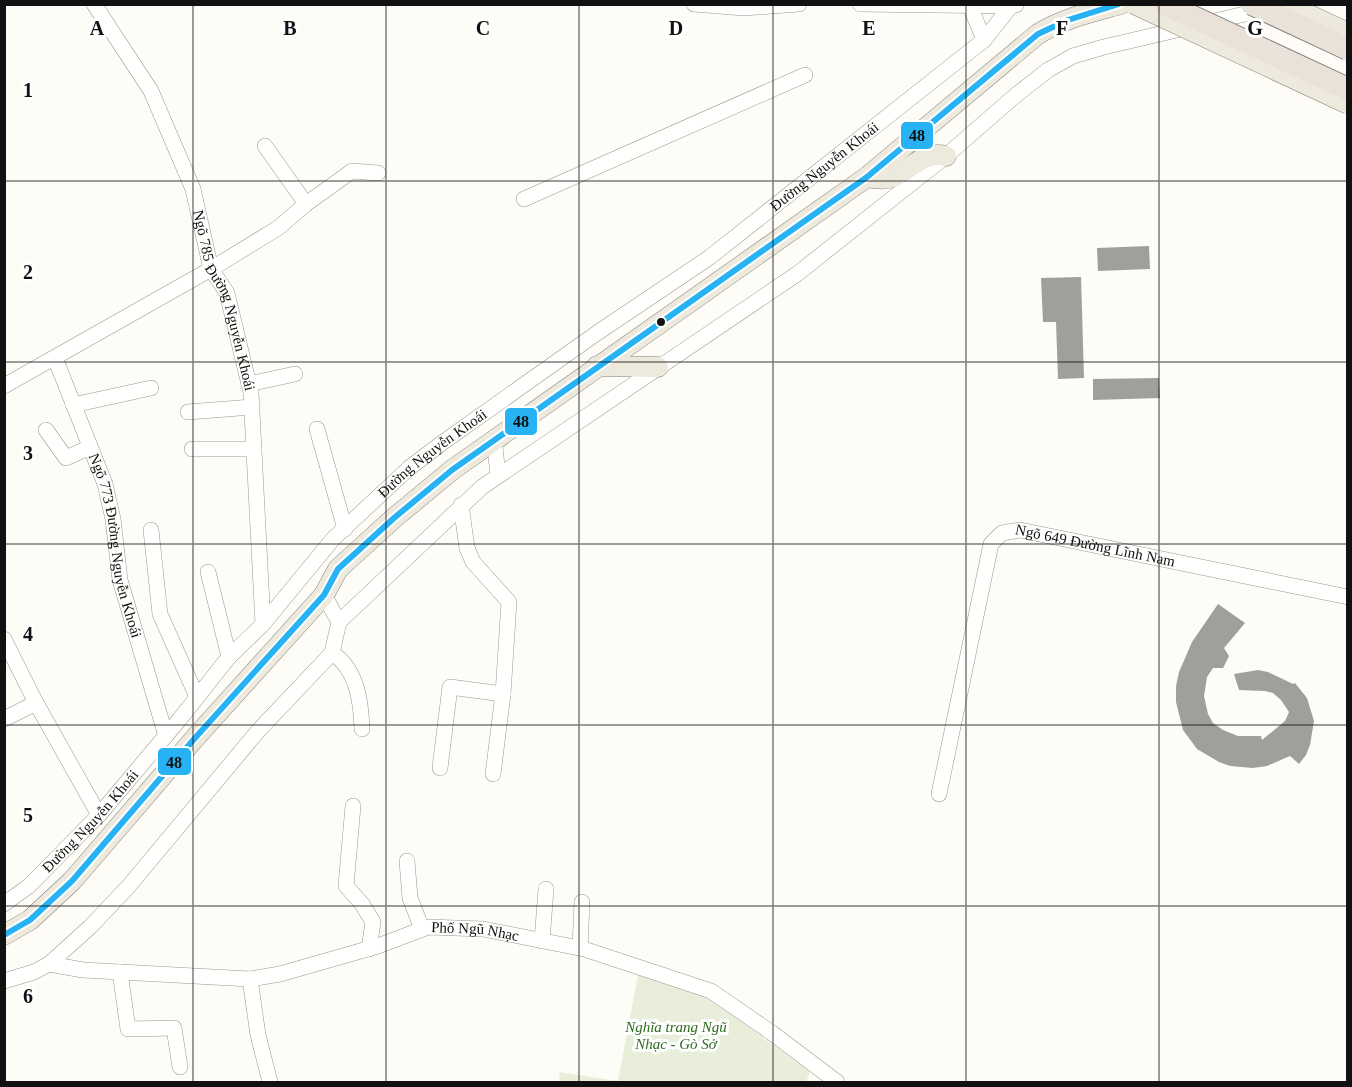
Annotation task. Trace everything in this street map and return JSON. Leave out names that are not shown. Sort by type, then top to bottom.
[{"type":"highway","points":[[1165,4],[1347,89]]},
{"type":"highway","points":[[1252,4],[1347,49]]},
{"type":"main road","name":"Đường Nguyễn Khoái","points":[[4,947],[12,931],[32,918],[79,873],[195,738],[324,595],[338,569],[394,518],[494,438],[867,177],[1038,34],[1075,16],[1121,4]]},
{"type":"main road","points":[[1134,4],[1347,104]]},
{"type":"main road","points":[[1287,4],[1347,33]]},
{"type":"main road","points":[[867,177],[879,179],[893,177],[927,156],[936,154],[946,156]]},
{"type":"main road","points":[[597,366],[658,367]]},
{"type":"street","name":"Ngõ 785 Đường Nguyễn Khoái","points":[[94,4],[151,91],[193,189],[211,269],[227,293],[249,384],[252,407],[263,624]]},
{"type":"street","points":[[694,4],[744,8],[800,4]]},
{"type":"street","points":[[860,4],[1014,5]]},
{"type":"street","points":[[4,981],[34,972],[49,964],[90,927],[128,887],[258,731],[332,653],[339,622],[461,505],[498,475],[797,274],[946,156],[1048,70],[1073,56],[1104,47],[1287,4]]},
{"type":"street","name":"Đường Nguyễn Khoái","points":[[4,904],[29,886],[99,814],[166,736],[229,657],[263,624],[333,539],[409,468],[597,333],[710,257],[984,40],[1014,5]]},
{"type":"street","points":[[970,6],[984,40]]},
{"type":"street","points":[[524,198],[805,75]]},
{"type":"street","points":[[265,146],[306,204]]},
{"type":"street","points":[[4,386],[211,269],[278,228],[306,204],[352,171],[378,172]]},
{"type":"street","name":"Ngõ 773 Đường Nguyễn Khoái","points":[[55,358],[105,484],[120,580],[166,736]]},
{"type":"street","points":[[249,384],[295,374]]},
{"type":"street","points":[[74,405],[151,388]]},
{"type":"street","points":[[188,412],[252,407]]},
{"type":"street","points":[[317,429],[345,529]]},
{"type":"street","points":[[46,430],[66,458],[90,447]]},
{"type":"street","points":[[494,438],[498,475]]},
{"type":"street","points":[[192,449],[254,449]]},
{"type":"street","points":[[461,505],[467,548],[473,562],[509,602],[503,694],[493,774]]},
{"type":"street","points":[[151,530],[160,614],[197,697]]},
{"type":"street","name":"Ngõ 649 Đường Lĩnh Nam","points":[[939,795],[991,544],[1002,533],[1020,530],[1347,597]]},
{"type":"street","points":[[208,572],[229,657]]},
{"type":"street","points":[[324,595],[339,622]]},
{"type":"street","points":[[4,639],[36,703],[99,814]]},
{"type":"street","points":[[332,653],[340,658],[350,674],[360,698],[362,729]]},
{"type":"street","points":[[440,768],[450,687],[503,694]]},
{"type":"street","points":[[4,718],[36,703]]},
{"type":"street","points":[[353,806],[346,886],[362,904],[373,922],[369,949]]},
{"type":"street","points":[[407,861],[410,898],[422,929]]},
{"type":"street","points":[[542,941],[546,889]]},
{"type":"street","points":[[580,948],[582,902]]},
{"type":"street","name":"Phố Ngũ Nhạc","points":[[49,964],[83,970],[250,979],[280,974],[369,949],[428,927],[483,928],[580,948],[711,991],[772,1033],[837,1083]]},
{"type":"street","points":[[120,972],[128,1029],[174,1028],[180,1067]]},
{"type":"street","points":[[250,979],[258,1035],[270,1083]]},
{"type":"green space","name":"Nghĩa trang Ngũ Nhạc - Gò Sở","points":[[638,975],[704,995],[810,1072],[806,1082],[560,1082],[559,1072],[618,1081]]},
{"type":"building","points":[[1149,246],[1150,269],[1098,271],[1097,248]]},
{"type":"building","points":[[1081,277],[1084,378],[1058,379],[1056,322],[1043,322],[1041,278]]},
{"type":"building","points":[[1159,378],[1160,398],[1093,400],[1093,379]]},
{"type":"building","points":[[1218,604],[1245,623],[1224,648],[1229,656],[1223,668],[1213,668],[1207,677],[1204,696],[1208,714],[1213,723],[1223,730],[1238,736],[1261,736],[1262,740],[1285,721],[1289,712],[1273,693],[1239,690],[1234,674],[1258,670],[1295,683],[1307,698],[1314,721],[1310,745],[1299,764],[1290,756],[1267,766],[1253,768],[1230,766],[1197,749],[1183,730],[1176,702],[1179,672],[1192,642]]},
{"type":"transit line","name":"48","points":[[4,935],[30,920],[72,881],[195,738],[324,595],[338,569],[394,518],[452,470],[867,177],[1038,34],[1068,20],[1119,4]]}]
